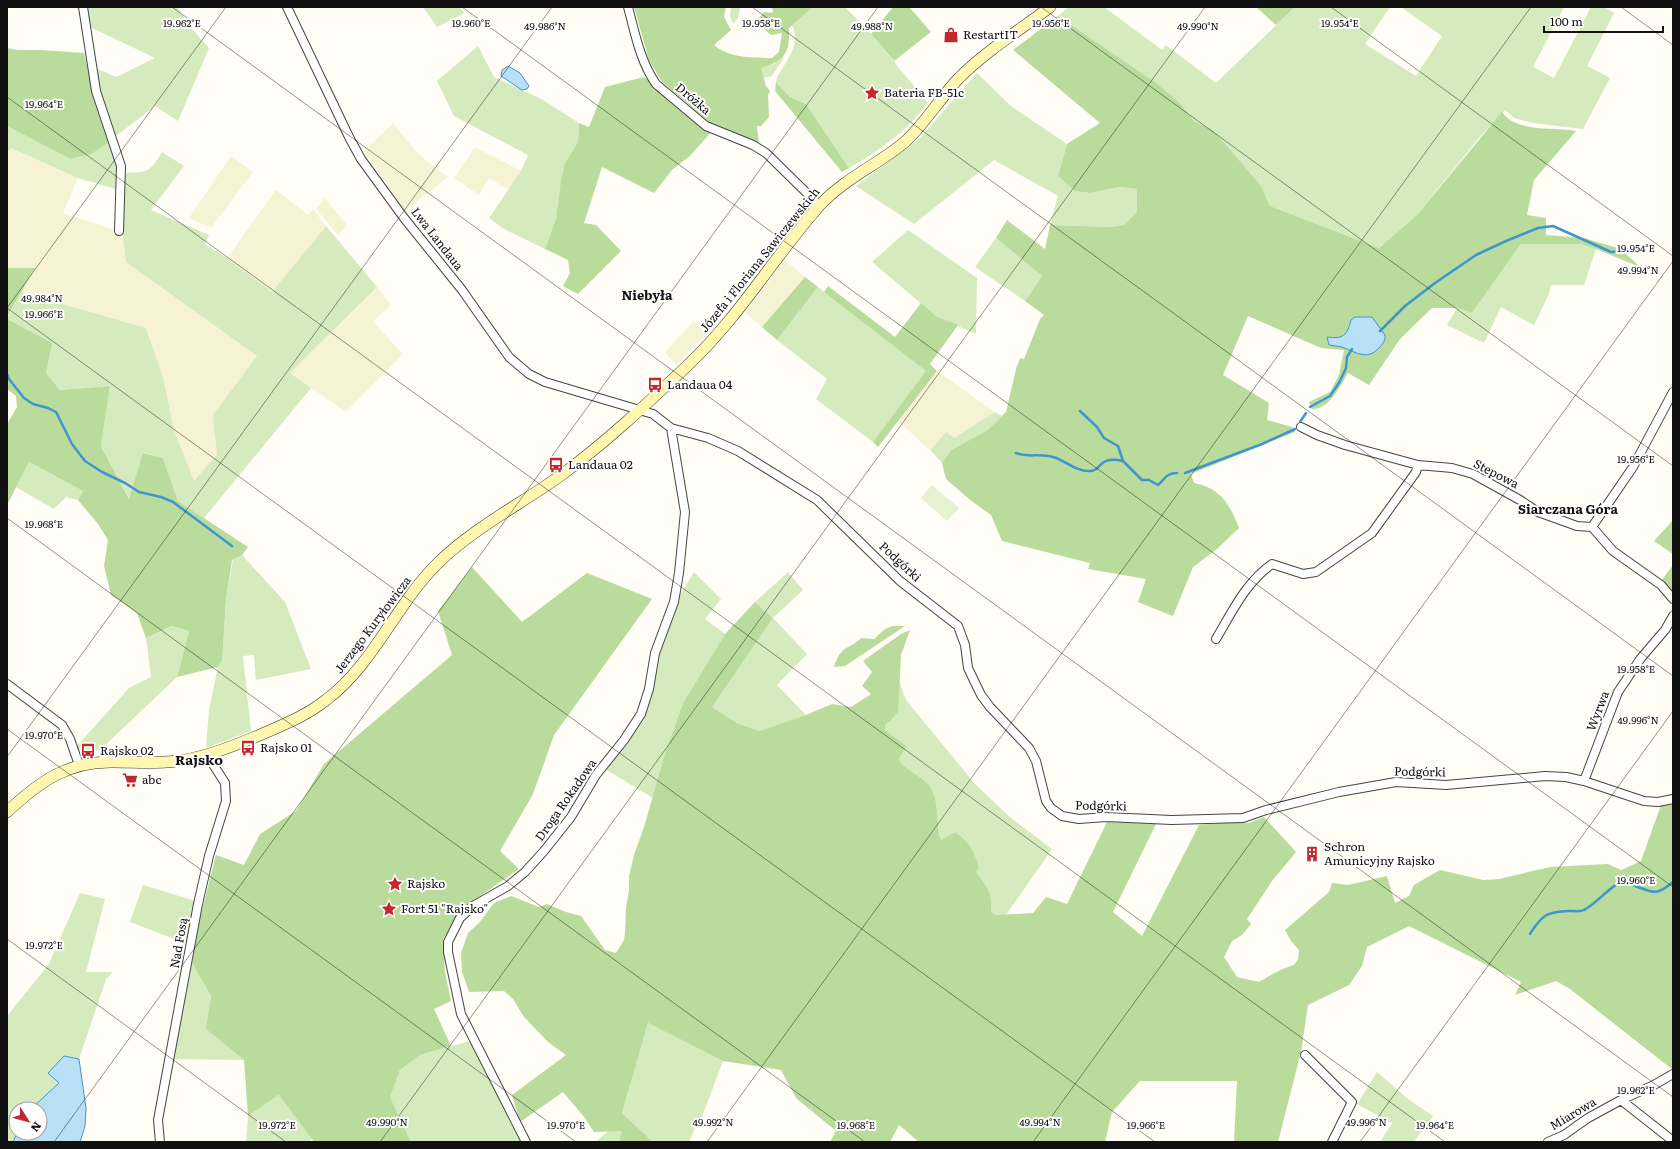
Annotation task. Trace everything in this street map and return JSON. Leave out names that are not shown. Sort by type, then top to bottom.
[{"type":"street","points":[[83,7],[96,91],[121,166],[119,231]]},
{"type":"street","name":"Lwa Landaua","points":[[287,7],[361,159],[408,223],[462,290],[509,357],[529,374],[544,382],[638,410]]},
{"type":"street","name":"Dróżka","points":[[628,7],[639,50],[656,84],[706,126],[748,143],[766,154],[820,206]]},
{"type":"street","name":"Józefa i Floriana Sawiczewskich","points":[[638,410],[691,362],[718,334],[820,206],[846,181],[905,141],[952,86],[971,67],[1050,7]]},
{"type":"street","points":[[1673,392],[1634,467],[1592,527],[1613,551],[1661,585],[1673,599]]},
{"type":"street","name":"Podgórki","points":[[638,410],[653,414],[671,428],[708,438],[738,451],[817,500],[900,581],[958,626],[965,645],[968,668],[981,695],[1029,748],[1036,761],[1046,801],[1051,808],[1062,816],[1079,819],[1106,817],[1172,820],[1243,818],[1266,810],[1339,792],[1396,782],[1446,785],[1545,776],[1566,777],[1584,781],[1644,801],[1658,802],[1673,799]]},
{"type":"street","name":"Jerzego Kuryłowicza","points":[[7,812],[19,800],[50,777],[64,769],[79,764],[96,762],[175,762],[209,754],[288,723],[309,712],[326,701],[353,675],[417,586],[445,556],[463,541],[579,461],[638,410]]},
{"type":"street","name":"Stepowa","points":[[1301,427],[1317,435],[1345,445],[1418,465],[1452,468],[1473,474],[1520,500],[1538,512],[1577,526],[1592,527]]},
{"type":"street","name":"Droga Rokadowa","points":[[526,1142],[461,1014],[448,942],[460,918],[473,906],[508,886],[525,872],[544,851],[571,817],[596,775],[624,740],[641,714],[649,689],[655,653],[674,602],[679,574],[685,512],[671,428]]},
{"type":"street","points":[[1216,639],[1244,593],[1260,572],[1272,564],[1303,574],[1316,572],[1372,533],[1416,472],[1418,465]]},
{"type":"street","name":"Wyrwa","points":[[1584,781],[1618,692],[1641,658],[1665,630],[1673,616]]},
{"type":"street","points":[[7,684],[62,725],[70,739],[79,764]]},
{"type":"street","name":"Nad Fosą","points":[[160,1142],[158,1120],[198,904],[209,856],[226,801],[225,783],[210,761],[209,754]]},
{"type":"street","points":[[1305,1055],[1352,1102],[1332,1142]]},
{"type":"street","name":"Miarowa","points":[[1548,1142],[1564,1135],[1588,1118],[1621,1100],[1654,1085],[1673,1074]]},
{"type":"street","points":[[1621,1100],[1673,1141]]},
{"type":"shaded area","points":[[393,123],[418,154],[448,177],[405,211],[364,151]]},
{"type":"shaded area","points":[[475,147],[521,171],[509,190],[489,178],[479,195],[454,178]]},
{"type":"shaded area","points":[[11,148],[78,178],[63,213],[122,231],[126,262],[257,356],[214,415],[217,455],[194,482],[174,430],[163,377],[146,328],[21,292],[35,268],[7,268],[7,152]]},
{"type":"shaded area","points":[[231,156],[253,172],[211,228],[189,218]]},
{"type":"shaded area","points":[[276,190],[308,215],[313,209],[326,226],[272,293],[227,258]]},
{"type":"shaded area","points":[[325,198],[347,225],[338,235],[316,209]]},
{"type":"shaded area","points":[[785,260],[805,277],[762,327],[745,313]]},
{"type":"shaded area","points":[[377,287],[391,305],[373,322],[403,354],[346,412],[290,373]]},
{"type":"shaded area","points":[[694,321],[706,334],[676,365],[665,352]]},
{"type":"shaded area","points":[[937,371],[995,412],[954,438],[945,433],[930,450],[898,421]]},
{"type":"green space","points":[[88,7],[177,7],[191,28],[209,48],[178,121],[155,106],[116,136],[93,67],[116,77],[155,58],[90,27]]},
{"type":"green space","points":[[423,7],[459,7],[465,13],[437,27]]},
{"type":"green space","points":[[634,7],[726,7],[724,17],[731,30],[714,45],[727,53],[734,55],[772,58],[779,52],[782,33],[771,35],[757,23],[759,18],[764,12],[772,13],[773,10],[771,7],[813,7],[789,28],[787,50],[781,59],[761,68],[766,86],[770,91],[768,95],[769,117],[761,126],[757,126],[759,143],[715,127],[662,82],[649,60]]},
{"type":"green space","points":[[731,7],[743,7],[740,9],[738,18],[733,24],[730,16]]},
{"type":"green space","points":[[813,7],[845,7],[871,34],[928,103],[911,123],[892,140],[849,168],[806,104],[790,97],[776,82],[777,77],[789,58],[794,46],[795,39],[792,25]]},
{"type":"green space","points":[[893,7],[909,7],[931,32],[894,61],[871,34]]},
{"type":"green space","points":[[1069,7],[1104,7],[1162,50],[1166,45],[1216,83],[1295,7],[1390,7],[1365,44],[1416,76],[1442,36],[1401,7],[1564,7],[1533,67],[1554,78],[1591,7],[1604,7],[1614,13],[1587,66],[1610,78],[1583,129],[1533,123],[1514,118],[1505,110],[1478,139],[1417,215],[1379,248],[1270,206],[1267,198],[1213,130],[1194,121],[1180,103],[1058,16]]},
{"type":"green space","points":[[1256,7],[1295,7],[1276,25]]},
{"type":"green space","points":[[1058,16],[1156,83],[1180,103],[1194,121],[1213,130],[1261,186],[1270,206],[1379,248],[1417,215],[1502,112],[1510,120],[1528,127],[1576,131],[1534,180],[1527,215],[1546,218],[1546,235],[1584,238],[1621,249],[1640,267],[1581,244],[1521,244],[1472,313],[1457,308],[1432,308],[1400,339],[1369,385],[1348,373],[1329,402],[1318,409],[1312,409],[1309,402],[1330,392],[1339,375],[1344,350],[1321,348],[1248,316],[1223,375],[1269,403],[1267,420],[1292,427],[1295,432],[1191,474],[1194,483],[1203,485],[1218,493],[1228,505],[1239,528],[1217,549],[1193,567],[1173,616],[1138,602],[1146,579],[1088,569],[1090,563],[1002,541],[991,515],[969,499],[946,479],[942,463],[951,450],[988,430],[1006,412],[1020,358],[1024,359],[1040,319],[1044,315],[1025,301],[1042,276],[996,238],[1007,220],[1045,249],[1050,225],[1110,227],[1124,225],[1137,212],[1137,189],[1119,187],[1090,193],[1075,191],[1058,176],[1067,144],[1100,123],[1013,50]]},
{"type":"green space","points":[[478,46],[494,77],[543,100],[579,123],[578,142],[565,163],[561,179],[556,219],[545,249],[504,229],[489,218],[521,171],[528,155],[454,116],[437,81]]},
{"type":"green space","points":[[7,48],[18,50],[84,53],[94,94],[112,140],[91,154],[70,159],[7,126]]},
{"type":"green space","points":[[785,56],[772,76],[764,78],[761,68],[774,64]]},
{"type":"green space","points":[[977,73],[1011,106],[1067,144],[1058,176],[1075,191],[1090,193],[1119,187],[1137,189],[1137,212],[1124,225],[1110,227],[1050,225],[1058,196],[994,160],[914,224],[856,186],[919,139]]},
{"type":"green space","points":[[644,77],[704,127],[712,131],[690,156],[672,170],[654,193],[602,167],[584,223],[596,225],[621,251],[578,294],[563,286],[570,273],[568,260],[545,249],[556,219],[561,179],[565,163],[578,142],[579,123],[589,127],[605,87]]},
{"type":"green space","points":[[776,82],[790,97],[806,104],[849,168],[842,172],[775,91]]},
{"type":"green space","points":[[7,126],[70,159],[112,140],[119,167],[119,190],[78,178],[11,148],[7,152]]},
{"type":"green space","points":[[162,152],[184,166],[151,210],[209,235],[205,244],[227,258],[272,292],[326,226],[377,287],[290,373],[311,388],[204,518],[178,501],[163,458],[144,453],[130,500],[101,446],[110,386],[60,390],[7,319],[21,292],[146,328],[163,377],[174,430],[194,481],[217,455],[213,415],[257,356],[126,262],[122,231],[125,191],[124,173],[148,170]]},
{"type":"green space","points":[[908,230],[977,278],[976,334],[937,317],[872,262]]},
{"type":"green space","points":[[996,238],[1042,276],[1025,301],[975,267]]},
{"type":"green space","points":[[1521,244],[1581,244],[1596,249],[1584,285],[1551,285],[1549,294],[1534,325],[1501,307],[1484,343],[1447,325],[1457,308],[1472,313]]},
{"type":"green space","points":[[7,268],[35,268],[7,317]]},
{"type":"green space","points":[[805,277],[818,287],[777,340],[762,327]]},
{"type":"green space","points":[[828,286],[895,337],[921,303],[937,317],[958,325],[930,364],[937,371],[878,447],[873,442],[926,371],[824,292]]},
{"type":"green space","points":[[818,287],[927,371],[873,442],[816,399],[827,379],[777,340]]},
{"type":"green space","points":[[7,319],[52,343],[46,373],[60,390],[110,386],[101,446],[129,499],[143,453],[163,458],[178,501],[248,547],[242,555],[232,560],[226,600],[222,661],[218,667],[177,677],[189,631],[172,626],[146,638],[137,613],[111,595],[104,566],[108,540],[98,524],[78,500],[83,491],[29,462],[7,505],[7,424],[17,407],[16,396],[7,389]]},
{"type":"green space","points":[[995,412],[1002,416],[988,430],[951,450],[942,463],[930,450],[946,432],[954,438]]},
{"type":"green space","points":[[29,462],[83,491],[78,500],[66,497],[54,509],[16,487]]},
{"type":"green space","points":[[932,485],[959,508],[947,521],[921,498]]},
{"type":"green space","points":[[1673,520],[1673,554],[1654,541]]},
{"type":"green space","points":[[242,555],[285,602],[311,669],[256,680],[254,655],[243,656],[251,731],[206,748],[209,710],[218,667],[222,661],[226,600],[233,559]]},
{"type":"green space","points":[[1673,565],[1673,594],[1661,581]]},
{"type":"green space","points":[[472,567],[522,622],[587,573],[652,599],[554,735],[533,794],[500,851],[519,869],[464,907],[443,939],[445,972],[451,1001],[434,1009],[451,1046],[420,1055],[400,1070],[390,1097],[411,1142],[314,1142],[279,1095],[248,1116],[244,1060],[206,1029],[211,996],[192,963],[200,918],[216,855],[244,865],[260,834],[296,811],[324,764],[452,655],[438,611]]},
{"type":"green space","points":[[694,572],[721,599],[705,619],[725,634],[683,703],[665,753],[653,798],[605,769],[635,732],[649,705],[658,656],[678,605],[680,595]]},
{"type":"green space","points":[[788,572],[803,590],[773,618],[755,602]]},
{"type":"green space","points":[[755,602],[773,618],[712,707],[737,723],[759,731],[806,715],[832,704],[851,707],[871,694],[862,686],[872,672],[863,661],[901,634],[910,630],[901,655],[898,712],[885,725],[885,730],[903,743],[906,747],[899,758],[901,763],[925,781],[932,790],[935,797],[941,840],[955,832],[968,843],[971,848],[979,868],[976,872],[988,890],[991,900],[991,912],[996,915],[1033,913],[1046,897],[1067,904],[1107,822],[1156,824],[1113,912],[1142,936],[1199,825],[1225,822],[1249,823],[1264,817],[1296,852],[1272,881],[1247,919],[1251,924],[1242,935],[1232,941],[1224,957],[1237,977],[1259,982],[1280,970],[1294,965],[1298,959],[1299,950],[1291,941],[1285,930],[1329,892],[1332,883],[1348,885],[1387,876],[1395,903],[1409,896],[1414,885],[1440,870],[1483,880],[1499,879],[1550,867],[1608,864],[1621,870],[1641,861],[1661,805],[1673,803],[1673,1070],[1570,989],[1556,981],[1515,995],[1521,982],[1409,926],[1367,947],[1362,966],[1349,985],[1308,1005],[1301,1052],[1278,1142],[1234,1142],[1237,1081],[1140,1081],[1112,1112],[1105,1142],[919,1142],[899,1125],[890,1142],[830,1142],[836,1131],[796,1098],[781,1070],[723,1061],[648,1023],[622,1113],[653,1142],[619,1142],[622,1131],[594,1132],[585,1118],[563,1092],[520,1122],[512,1095],[566,1055],[548,1042],[524,1017],[513,999],[504,991],[469,992],[462,972],[461,953],[468,933],[479,923],[494,903],[511,896],[539,907],[547,904],[566,912],[581,916],[605,950],[616,953],[624,940],[629,876],[634,855],[645,824],[665,753],[683,703],[725,634]]},
{"type":"green space","points":[[773,618],[807,654],[777,685],[806,715],[759,731],[737,723],[712,707]]},
{"type":"green space","points":[[173,626],[189,631],[177,677],[100,750],[80,751],[76,747],[129,688],[151,677],[146,638]]},
{"type":"green space","points":[[893,626],[905,626],[845,666],[834,667],[842,651],[861,638],[874,639],[885,629]]},
{"type":"green space","points":[[899,681],[906,700],[975,784],[1011,818],[1052,849],[1006,915],[996,915],[991,912],[990,894],[976,872],[966,841],[955,832],[941,840],[935,797],[932,790],[925,781],[901,763],[899,758],[903,743],[885,730],[885,725],[893,716],[897,705]]},
{"type":"green space","points":[[143,885],[195,901],[186,941],[177,940],[130,922]]},
{"type":"green space","points":[[80,893],[105,899],[86,972],[113,972],[106,979],[79,1059],[64,1056],[59,1083],[40,1101],[8,1101],[8,1141],[13,1141],[7,1142],[7,1016],[49,964]]},
{"type":"green space","points":[[192,963],[211,996],[207,1029],[244,1060],[172,1059]]},
{"type":"green space","points":[[648,1023],[723,1061],[700,1122],[697,1123],[689,1142],[653,1142],[622,1113]]},
{"type":"green space","points":[[470,1041],[522,1142],[411,1142],[390,1097],[400,1070],[420,1055]]},
{"type":"green space","points":[[1377,1072],[1408,1099],[1433,1116],[1414,1142],[1380,1142],[1392,1123],[1357,1104]]},
{"type":"green space","points":[[279,1095],[312,1139],[309,1142],[246,1142],[248,1116]]},
{"type":"green space","points":[[609,1130],[623,1131],[619,1142],[596,1142]]},
{"type":"water","points":[[508,66],[520,73],[529,86],[527,89],[522,90],[501,76],[502,70]]},
{"type":"water","points":[[1355,317],[1372,317],[1385,335],[1384,342],[1379,348],[1370,354],[1365,355],[1342,347],[1329,345],[1327,337],[1341,337],[1344,335],[1348,330],[1351,320]]},
{"type":"water","points":[[64,1056],[79,1059],[86,1108],[85,1126],[80,1142],[13,1142],[48,1141],[48,1101],[40,1101],[59,1083],[48,1073]]},
{"type":"waterway","points":[[1380,331],[1405,306],[1476,255],[1538,228],[1553,226],[1611,252],[1627,251]]},
{"type":"waterway","points":[[1310,407],[1330,396],[1339,383],[1346,368],[1347,357],[1352,349]]},
{"type":"waterway","points":[[7,374],[9,379],[24,398],[33,404],[56,412],[72,444],[85,461],[139,492],[161,497],[173,502],[232,546]]},
{"type":"waterway","points":[[1080,411],[1097,427],[1104,438],[1118,446],[1123,461],[1142,480],[1149,480],[1158,485],[1168,475],[1177,473]]},
{"type":"waterway","points":[[1300,422],[1306,413]]},
{"type":"waterway","points":[[1185,473],[1262,444],[1295,429]]},
{"type":"waterway","points":[[1016,453],[1053,457],[1075,468],[1085,471],[1097,469],[1109,460],[1123,461]]},
{"type":"waterway","points":[[1530,934],[1545,916],[1555,912],[1584,910],[1619,883],[1626,882],[1651,892],[1655,892],[1663,890],[1673,882]]},
{"type":"place","name":"RestartIT","points":[[951,35]]},
{"type":"place","name":"Bateria FB-51c","points":[[872,93]]},
{"type":"place","name":"Landaua 04","points":[[655,385]]},
{"type":"place","name":"Landaua 02","points":[[556,465]]},
{"type":"place","name":"Rajsko 01","points":[[248,748]]},
{"type":"place","name":"Rajsko 02","points":[[88,751]]},
{"type":"place","name":"abc","points":[[130,780]]},
{"type":"place","name":"Schron Amunicyjny Rajsko","points":[[1312,854]]},
{"type":"place","name":"Rajsko","points":[[395,884]]},
{"type":"place","name":"Fort 51 \"Rajsko\"","points":[[389,909]]},
{"type":"district","name":"Niebyła","points":[[647,295]]},
{"type":"district","name":"Siarczana Góra","points":[[1568,509]]},
{"type":"district","name":"Rajsko","points":[[199,760]]}]
